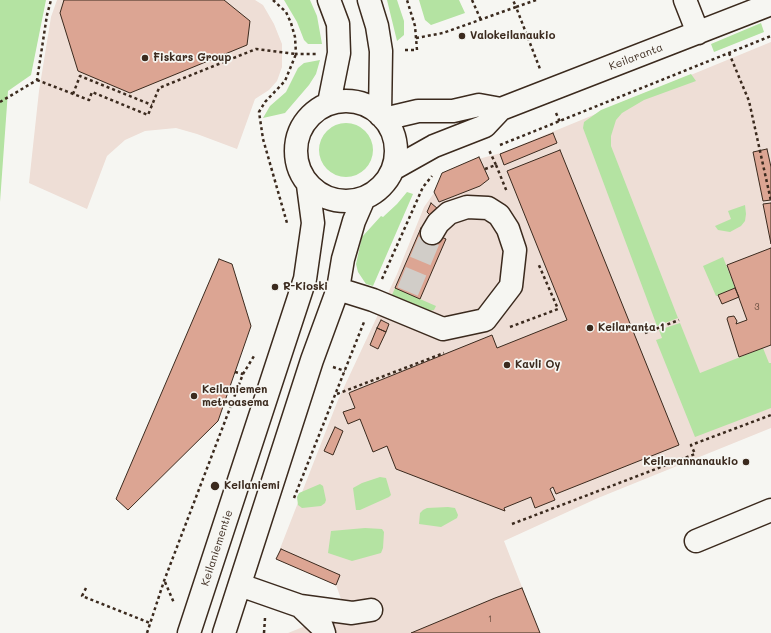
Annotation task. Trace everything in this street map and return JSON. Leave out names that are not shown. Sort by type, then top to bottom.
[{"type":"street","points":[[329,0],[338,24],[339,53],[329,103]]},
{"type":"street","points":[[369,0],[377,26],[381,51],[382,117]]},
{"type":"street","points":[[685,0],[698,33]]},
{"type":"street","name":"Keilaranta","points":[[393,169],[434,146],[484,126],[501,109],[771,4]]},
{"type":"street","points":[[344,100],[359,102],[373,108],[382,117],[391,130],[395,142],[396,156],[393,169],[386,181],[376,191],[364,198],[349,201],[334,200],[320,194],[308,185],[300,173],[296,160],[295,146],[299,132],[306,120],[316,110],[329,103],[344,100]]},
{"type":"street","points":[[382,117],[418,111],[453,111],[479,105],[501,109]]},
{"type":"street","name":"Keilaniementie","points":[[189,633],[305,279],[313,223],[308,185]]},
{"type":"street","points":[[224,633],[312,360],[338,289],[343,259],[354,221],[364,198]]},
{"type":"street","points":[[338,289],[373,300],[443,329],[485,320],[512,286],[515,250],[508,229],[499,215],[488,208],[467,207],[449,213],[438,223],[432,233]]},
{"type":"street","points":[[696,541],[771,510]]},
{"type":"street","points":[[240,586],[300,606],[352,612],[371,610]]},
{"type":"street","points":[[300,606],[322,628],[324,633]]},
{"type":"path","points":[[37,80],[47,15],[51,0]]},
{"type":"path","points":[[407,0],[415,26],[417,50]]},
{"type":"path","points":[[472,0],[481,20]]},
{"type":"path","points":[[513,0],[538,65]]},
{"type":"path","points":[[416,38],[443,33],[536,0]]},
{"type":"path","points":[[500,176],[489,150],[771,36]]},
{"type":"path","points":[[37,80],[89,100],[92,92],[148,114],[159,88],[208,68],[256,49],[296,54],[285,82],[265,102],[259,112],[263,139],[288,223],[287,230]]},
{"type":"path","points":[[729,53],[749,101],[771,201]]},
{"type":"path","points":[[73,94],[80,76],[152,105]]},
{"type":"path","points":[[0,102],[37,80]]},
{"type":"path","points":[[485,169],[496,165]]},
{"type":"path","points":[[292,503],[373,300]]},
{"type":"path","points":[[645,333],[678,320]]},
{"type":"path","points":[[147,633],[164,581],[243,374],[257,350]]},
{"type":"path","points":[[236,372],[243,374]]},
{"type":"path","points":[[512,524],[695,454],[691,446],[771,415]]},
{"type":"path","points":[[164,581],[176,606]]},
{"type":"path","points":[[86,588],[82,596],[150,623]]},
{"type":"path","points":[[265,632],[270,633]]},
{"type":"shaded area","points":[[57,0],[255,0],[263,5],[274,24],[282,44],[282,67],[277,81],[269,90],[255,99],[237,149],[176,128],[145,131],[125,140],[107,156],[87,209],[29,183],[39,91],[51,17]]},
{"type":"shaded area","points":[[771,42],[771,428],[598,498],[504,541],[540,633],[288,633],[345,610],[336,585],[276,559],[338,400],[397,274],[424,207],[439,186],[467,162],[501,153]]},
{"type":"green space","points":[[0,0],[46,0],[31,75],[8,91],[0,202]]},
{"type":"green space","points":[[284,0],[310,0],[317,16],[322,44],[308,44],[304,40],[297,22]]},
{"type":"green space","points":[[387,0],[397,0],[404,21],[404,35],[397,41]]},
{"type":"green space","points":[[419,0],[459,0],[465,13],[431,25],[425,20]]},
{"type":"green space","points":[[761,23],[764,32],[714,52],[711,44]]},
{"type":"green space","points":[[320,60],[316,74],[309,85],[285,113],[263,118],[270,106],[286,92],[298,68],[304,63]]},
{"type":"green space","points":[[691,74],[696,81],[644,100],[622,113],[616,120],[611,136],[611,146],[678,318],[657,326],[583,128],[584,122],[601,110]]},
{"type":"green space","points":[[341,123],[351,123],[361,127],[369,135],[373,145],[373,155],[369,165],[361,173],[351,177],[341,177],[331,173],[323,165],[319,155],[319,145],[323,135],[331,127]]},
{"type":"green space","points":[[407,192],[413,194],[373,286],[366,284],[358,272],[356,264],[362,237],[381,216],[383,217],[397,204]]},
{"type":"green space","points":[[745,205],[745,221],[741,226],[730,232],[718,230],[715,226],[731,219],[728,211]]},
{"type":"green space","points":[[723,257],[735,288],[716,296],[703,266]]},
{"type":"green space","points":[[395,288],[436,306],[434,310],[429,311],[392,295]]},
{"type":"green space","points":[[680,323],[700,373],[763,348],[769,363],[771,363],[771,408],[695,437],[656,340],[662,338],[659,330]]},
{"type":"green space","points":[[380,477],[386,478],[391,495],[360,510],[356,510],[353,488],[362,483]]},
{"type":"green space","points":[[320,484],[323,486],[326,500],[325,503],[321,506],[302,508],[298,505],[297,497],[299,493]]},
{"type":"green space","points":[[427,508],[455,508],[458,515],[457,518],[441,527],[419,524],[420,513],[423,510]]},
{"type":"green space","points":[[365,528],[382,529],[384,532],[383,548],[381,553],[352,561],[328,553],[331,531]]},
{"type":"building","name":"Fiskars Group","points":[[64,0],[224,0],[250,21],[247,45],[130,93],[78,71],[60,13]]},
{"type":"building","points":[[553,133],[557,143],[504,165],[500,154]]},
{"type":"building","points":[[767,149],[771,167],[771,200],[763,201],[753,152]]},
{"type":"building","name":"Keilaranta 1","points":[[560,150],[679,445],[556,494],[553,487],[550,489],[555,500],[535,508],[531,497],[504,508],[505,511],[396,469],[387,446],[373,452],[360,419],[348,424],[343,412],[355,408],[349,393],[351,392],[492,335],[497,348],[567,320],[507,171]]},
{"type":"building","points":[[479,157],[489,179],[480,186],[439,202],[434,192],[442,173]]},
{"type":"building","points":[[431,203],[438,209],[431,216],[427,212]]},
{"type":"building","points":[[771,203],[771,244],[763,204]]},
{"type":"building","points":[[421,228],[446,239],[420,299],[395,288]]},
{"type":"building","points":[[771,248],[771,345],[739,357],[727,319],[728,317],[734,316],[737,321],[736,324],[747,320],[727,265]]},
{"type":"building","name":"Keilaniemen metroasema","points":[[219,259],[232,264],[251,326],[218,421],[128,510],[116,499]]},
{"type":"building","points":[[735,288],[739,297],[722,304],[718,295]]},
{"type":"building","points":[[381,320],[389,324],[386,332],[377,328]]},
{"type":"building","points":[[377,328],[386,332],[378,349],[370,345]]},
{"type":"building","points":[[335,427],[343,431],[333,455],[324,451]]},
{"type":"building","points":[[281,549],[340,575],[336,585],[276,559]]},
{"type":"building","points":[[522,588],[540,633],[411,633],[495,598]]},
{"type":"tunnel","points":[[395,322],[432,233]]},
{"type":"place","name":"Valokeilanaukio","points":[[462,36]]},
{"type":"place","name":"Fiskars Group","points":[[145,58]]},
{"type":"place","name":"R-Kioski","points":[[275,287]]},
{"type":"place","name":"Keilaranta 1","points":[[590,328]]},
{"type":"place","name":"Kavli Oy","points":[[507,365]]},
{"type":"place","name":"Keilaniemen metroasema","points":[[194,396]]},
{"type":"place","name":"Keilarannanaukio","points":[[746,462]]},
{"type":"place","name":"Keilaniemi","points":[[215,486]]}]
